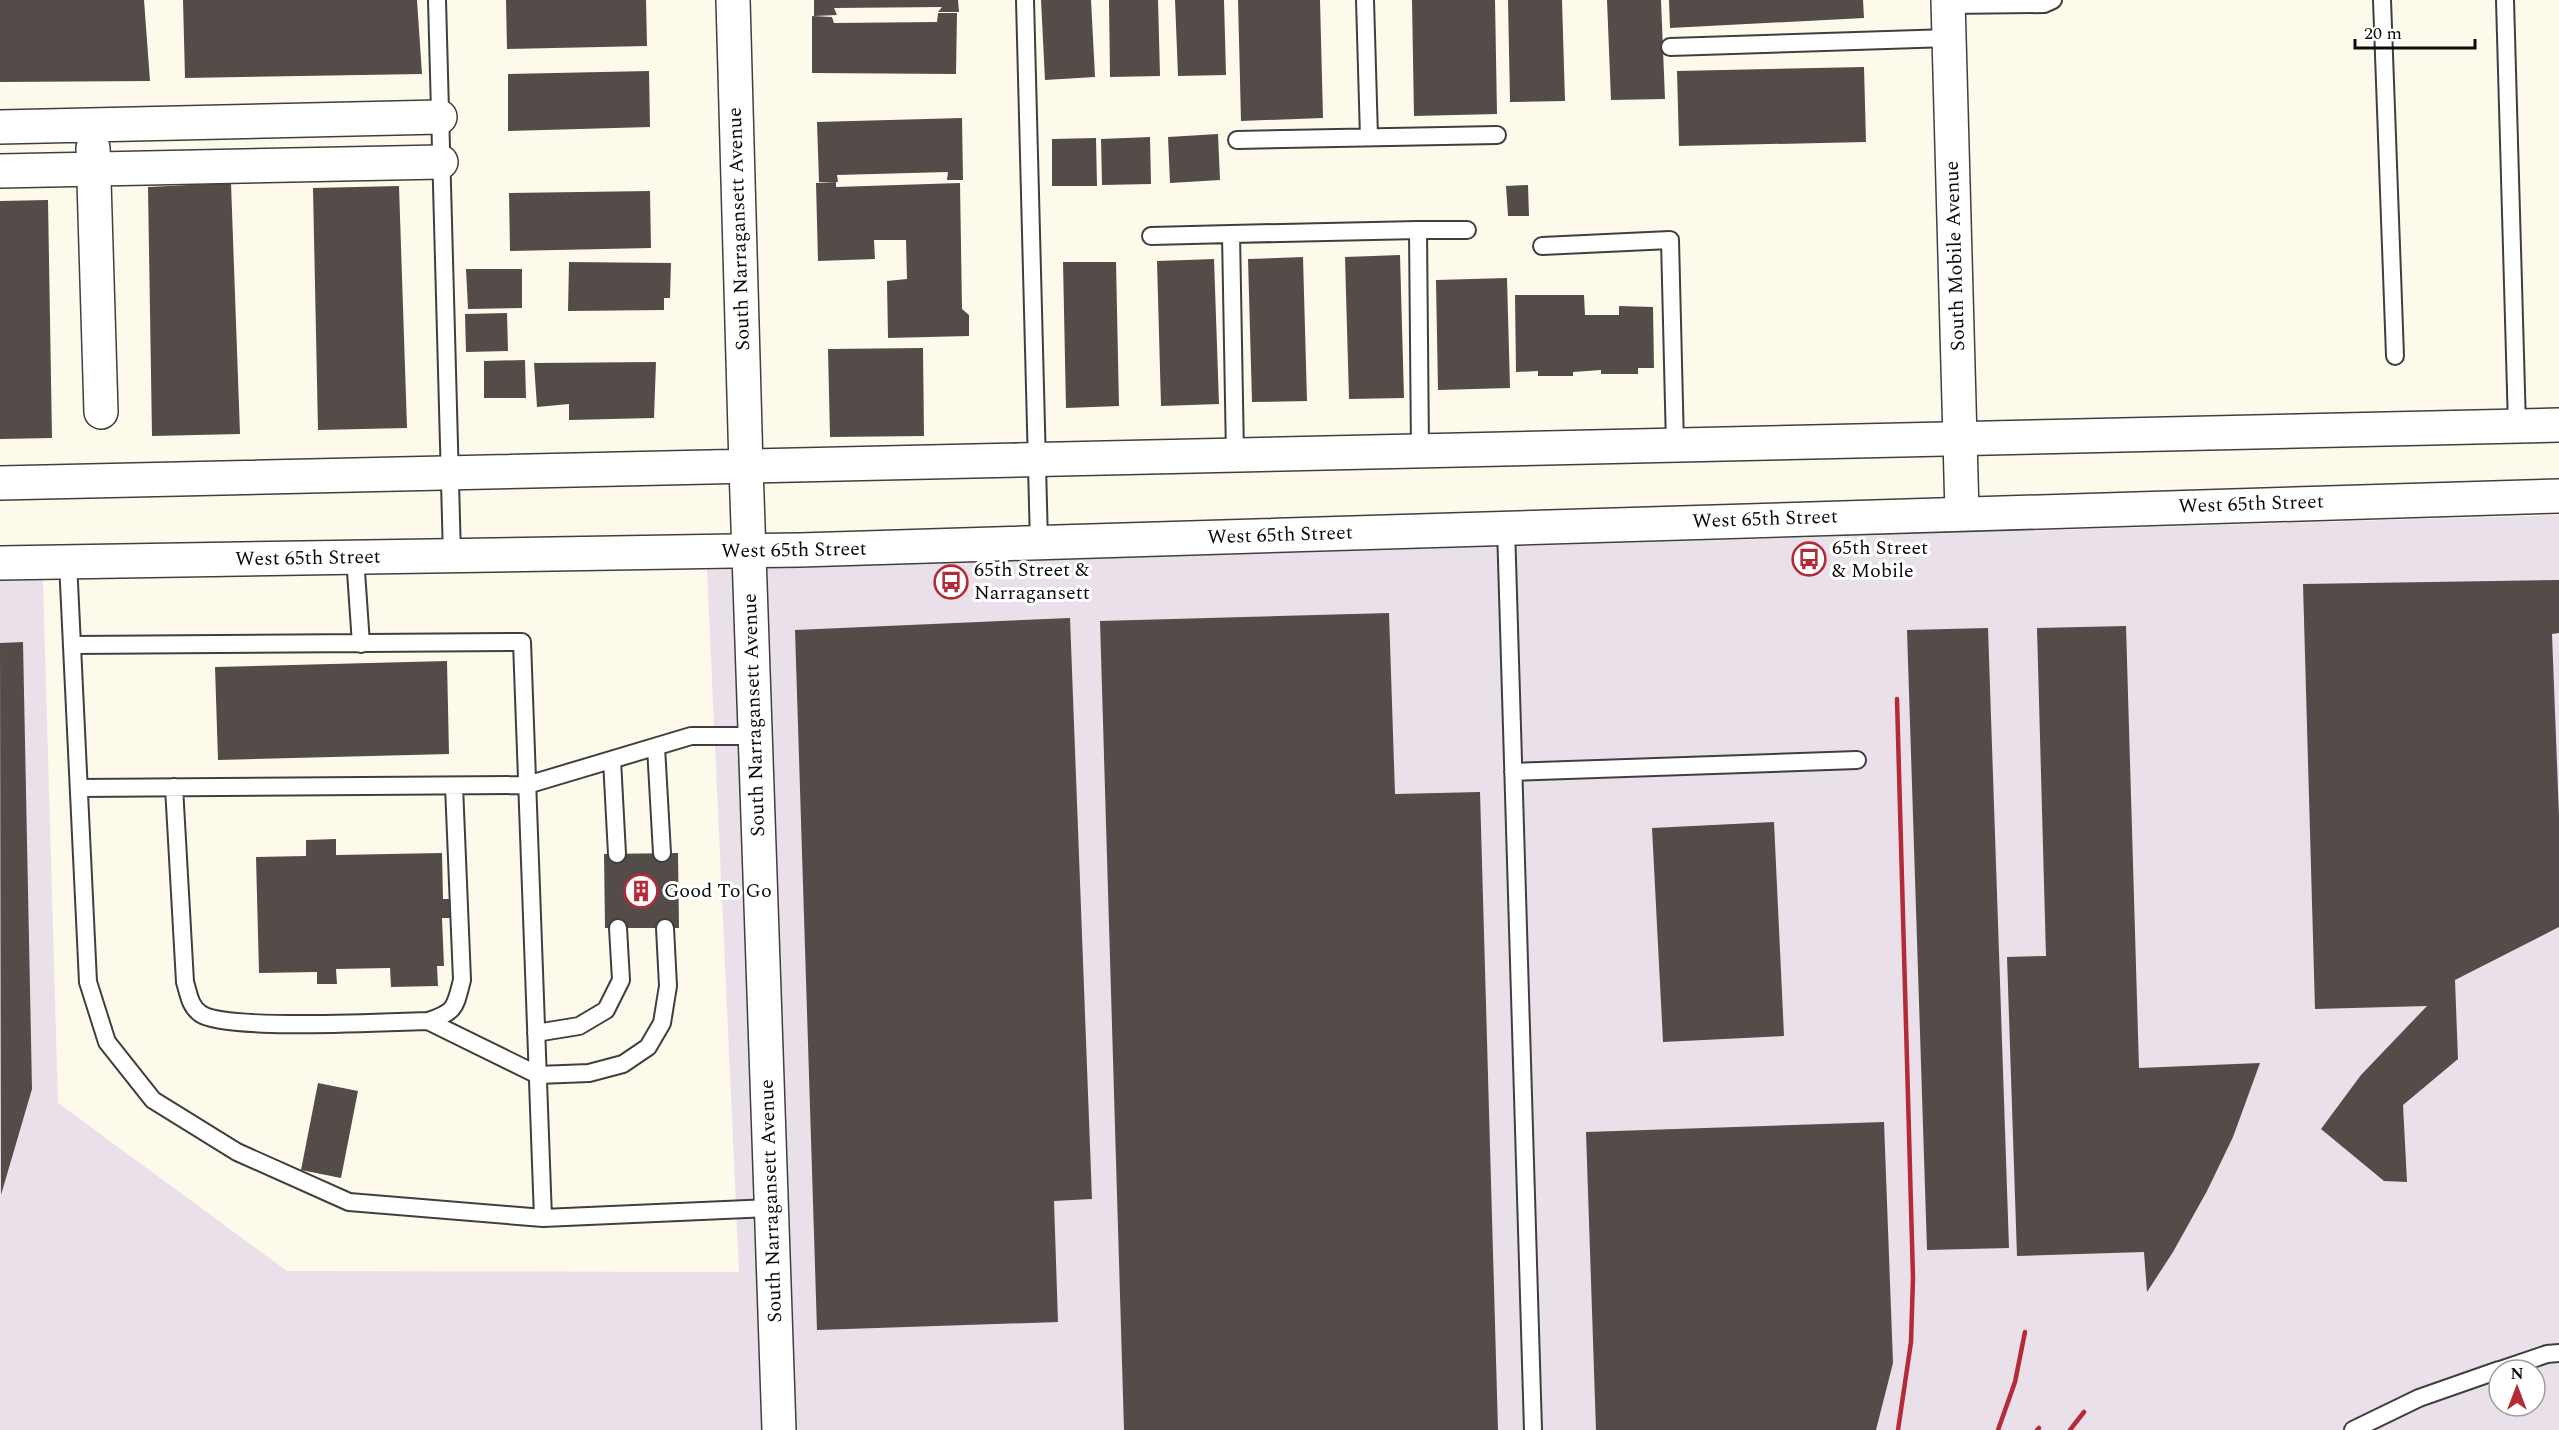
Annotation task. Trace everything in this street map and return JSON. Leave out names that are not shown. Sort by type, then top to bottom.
[{"type":"street","name":"South Narragansett Avenue","points":[[733,0],[746,467],[779,1430]]},
{"type":"street","name":"South Mobile Avenue","points":[[1948,2],[1962,513]]},
{"type":"street","points":[[0,127],[440,117]]},
{"type":"street","points":[[259,121],[260,165]]},
{"type":"street","points":[[92,125],[101,412]]},
{"type":"street","points":[[0,171],[441,162]]},
{"type":"street","points":[[0,483],[2559,425]]},
{"type":"street","name":"West 65th Street","points":[[0,563],[749,551],[2559,496]]},
{"type":"lane","points":[[437,0],[452,556]]},
{"type":"lane","points":[[1025,0],[1039,543]]},
{"type":"lane","points":[[1365,0],[1369,137]]},
{"type":"lane","points":[[1948,2],[2044,4],[2053,0]]},
{"type":"lane","points":[[2382,0],[2395,356]]},
{"type":"lane","points":[[2505,0],[2517,426]]},
{"type":"lane","points":[[1670,48],[1948,38]]},
{"type":"lane","points":[[1237,140],[1497,135]]},
{"type":"lane","points":[[1418,230],[1420,452]]},
{"type":"lane","points":[[1151,236],[1467,230]]},
{"type":"lane","points":[[1231,234],[1235,455]]},
{"type":"lane","points":[[1542,246],[1670,240],[1675,446]]},
{"type":"lane","points":[[1506,527],[1533,1430]]},
{"type":"lane","points":[[355,557],[361,644]]},
{"type":"lane","points":[[68,562],[88,982],[107,1042],[153,1100],[237,1152],[349,1202],[543,1218],[772,1208]]},
{"type":"lane","points":[[72,645],[522,642],[543,1218]]},
{"type":"lane","points":[[79,788],[527,785],[691,736],[755,736]]},
{"type":"lane","points":[[656,747],[662,854]]},
{"type":"lane","points":[[612,760],[618,854]]},
{"type":"lane","points":[[1513,772],[1857,760]]},
{"type":"lane","points":[[174,787],[185,982],[193,1008],[204,1016],[247,1024],[428,1021],[447,1015],[456,1002],[462,980],[454,786]]},
{"type":"lane","points":[[536,1033],[579,1026],[606,1010],[621,980],[618,928]]},
{"type":"lane","points":[[428,1021],[538,1075],[589,1073],[623,1064],[648,1047],[662,1023],[668,986],[665,928]]},
{"type":"lane","points":[[2535,1358],[2559,1353]]},
{"type":"lane","points":[[2354,1430],[2419,1398],[2487,1374]]},
{"type":"shaded area","points":[[2559,515],[2559,1430],[0,1430],[0,581],[43,580],[58,1103],[287,1271],[739,1272],[707,570]]},
{"type":"building","points":[[0,0],[144,0],[150,81],[0,82]]},
{"type":"building","points":[[183,0],[417,0],[422,74],[185,78]]},
{"type":"building","points":[[506,0],[646,0],[647,46],[507,49]]},
{"type":"building","points":[[814,0],[958,0],[959,12],[938,12],[942,7],[834,8],[837,15],[814,16]]},
{"type":"building","points":[[1041,0],[1091,0],[1095,77],[1045,80]]},
{"type":"building","points":[[1109,0],[1158,0],[1160,76],[1110,77]]},
{"type":"building","points":[[1175,0],[1224,0],[1226,75],[1178,76]]},
{"type":"building","points":[[1238,0],[1320,0],[1323,118],[1241,121]]},
{"type":"building","points":[[1412,0],[1495,0],[1497,114],[1414,116]]},
{"type":"building","points":[[1508,0],[1562,0],[1565,101],[1510,102]]},
{"type":"building","points":[[1607,0],[1661,0],[1665,99],[1611,100]]},
{"type":"building","points":[[1669,0],[1863,0],[1864,18],[1670,28]]},
{"type":"building","points":[[938,13],[957,13],[956,74],[812,73],[812,16],[832,17],[834,23],[937,22]]},
{"type":"building","points":[[1864,67],[1866,142],[1679,146],[1677,71]]},
{"type":"building","points":[[649,71],[650,127],[508,131],[508,74]]},
{"type":"building","points":[[962,118],[963,180],[947,180],[948,172],[837,175],[838,182],[819,182],[817,122]]},
{"type":"building","points":[[1218,134],[1220,180],[1170,183],[1168,137]]},
{"type":"building","points":[[1150,137],[1151,184],[1102,185],[1101,139]]},
{"type":"building","points":[[1096,138],[1097,186],[1052,186],[1052,139]]},
{"type":"building","points":[[836,182],[836,187],[960,183],[962,309],[969,315],[969,336],[888,338],[887,281],[907,279],[906,240],[874,240],[875,259],[818,261],[816,183]]},
{"type":"building","points":[[231,183],[240,434],[152,436],[148,187]]},
{"type":"building","points":[[1528,185],[1529,216],[1508,216],[1506,186]]},
{"type":"building","points":[[399,186],[407,428],[318,430],[313,188]]},
{"type":"building","points":[[650,191],[651,248],[510,251],[509,193]]},
{"type":"building","points":[[48,200],[52,438],[0,439],[0,201]]},
{"type":"building","points":[[1400,255],[1404,398],[1349,399],[1345,257]]},
{"type":"building","points":[[1303,257],[1307,401],[1252,402],[1248,259]]},
{"type":"building","points":[[1214,259],[1219,404],[1161,406],[1157,261]]},
{"type":"building","points":[[569,262],[671,263],[670,298],[664,298],[664,310],[568,311]]},
{"type":"building","points":[[1063,262],[1116,262],[1119,406],[1066,408]]},
{"type":"building","points":[[466,269],[522,269],[522,308],[468,309]]},
{"type":"building","points":[[1507,278],[1510,388],[1438,390],[1436,280]]},
{"type":"building","points":[[1515,295],[1584,295],[1585,315],[1619,315],[1619,306],[1653,307],[1654,368],[1638,368],[1638,374],[1601,374],[1601,370],[1573,372],[1573,376],[1538,376],[1538,371],[1516,372]]},
{"type":"building","points":[[507,313],[508,351],[466,352],[465,314]]},
{"type":"building","points":[[923,348],[924,436],[830,437],[828,349]]},
{"type":"building","points":[[525,360],[526,398],[484,398],[484,361]]},
{"type":"building","points":[[656,362],[654,418],[569,420],[569,404],[537,407],[534,363]]},
{"type":"building","points":[[2559,580],[2559,633],[2552,634],[2559,816],[2559,927],[2455,980],[2458,1059],[2403,1105],[2407,1182],[2384,1181],[2321,1129],[2361,1075],[2427,1006],[2315,1009],[2303,584]]},
{"type":"building","points":[[1389,613],[1395,794],[1480,792],[1498,1430],[1124,1430],[1100,621]]},
{"type":"building","points":[[1070,618],[1092,1199],[1054,1201],[1058,1322],[817,1330],[795,630]]},
{"type":"building","points":[[2126,626],[2139,1068],[2260,1063],[2233,1137],[2207,1191],[2173,1252],[2147,1292],[2144,1252],[2017,1256],[2007,957],[2046,956],[2037,628]]},
{"type":"building","points":[[1988,628],[2009,1248],[1927,1250],[1907,630]]},
{"type":"building","points":[[23,642],[32,1089],[1,1195],[0,643]]},
{"type":"building","points":[[447,661],[449,754],[218,760],[215,667]]},
{"type":"building","points":[[1774,822],[1784,1036],[1663,1042],[1652,828]]},
{"type":"building","points":[[336,839],[336,855],[442,853],[443,899],[449,899],[450,918],[442,918],[444,966],[437,966],[438,986],[391,987],[390,968],[336,969],[337,984],[317,984],[317,972],[259,973],[256,857],[306,856],[306,840]]},
{"type":"building","name":"Good To Go","points":[[678,853],[679,928],[605,928],[604,854]]},
{"type":"building","points":[[318,1083],[358,1091],[341,1178],[301,1170]]},
{"type":"building","points":[[1884,1122],[1893,1363],[1876,1430],[1596,1430],[1586,1132]]},
{"type":"railway","points":[[1897,699],[1913,1278],[1911,1342],[1898,1430]]},
{"type":"railway","points":[[1998,1430],[2015,1382],[2025,1332]]},
{"type":"railway","points":[[2070,1430],[2084,1412]]},
{"type":"place","name":"65th Street & Mobile","points":[[1809,559]]},
{"type":"place","name":"65th Street & Narragansett","points":[[951,582]]},
{"type":"place","name":"Good To Go","points":[[641,891]]}]
